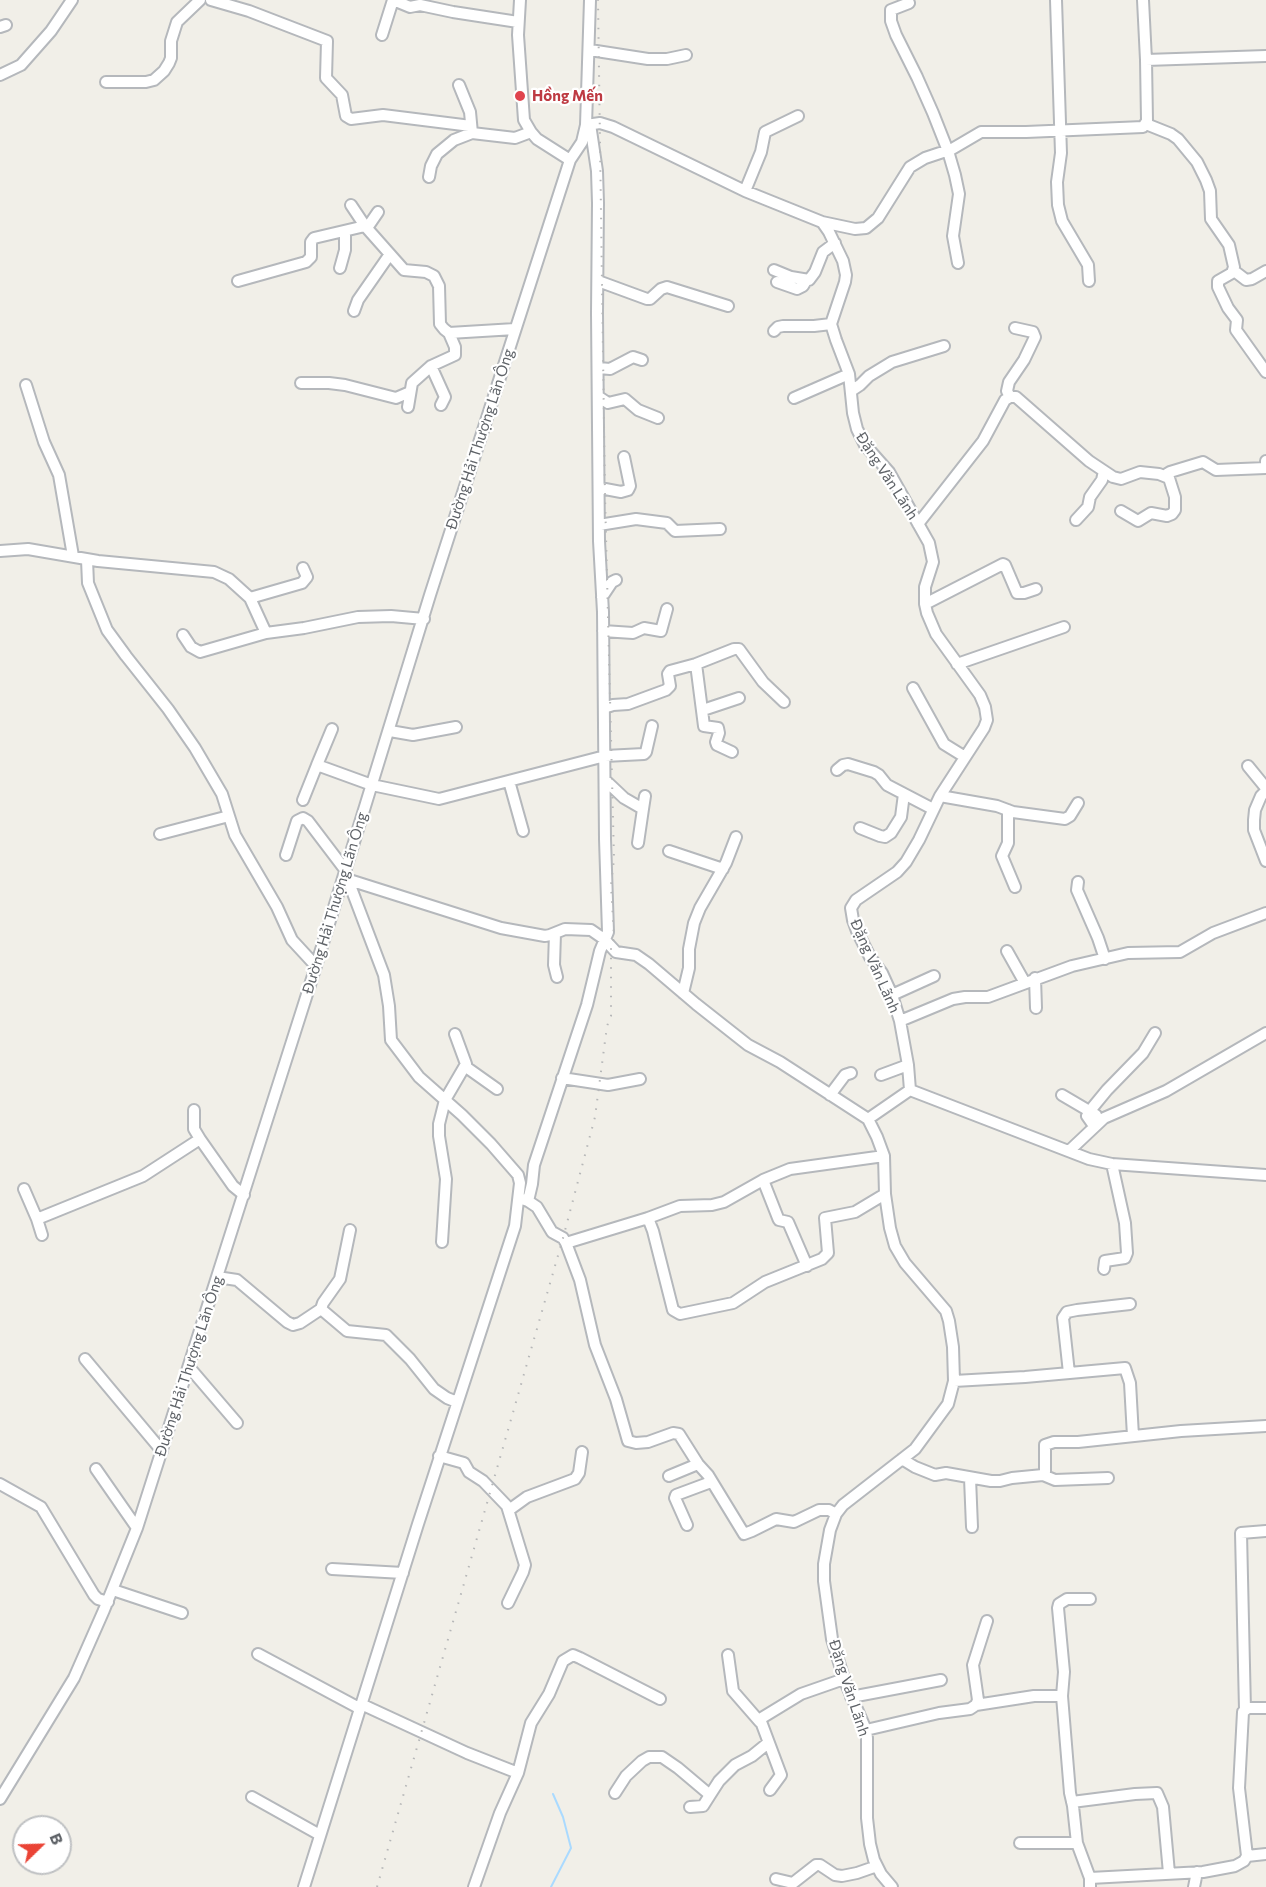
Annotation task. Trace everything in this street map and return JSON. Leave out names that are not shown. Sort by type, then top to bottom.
[{"type":"street","points":[[106,82],[151,82],[164,71],[171,58],[171,41],[177,22],[200,0]]},
{"type":"street","points":[[211,0],[249,10],[327,41],[326,78],[342,95],[346,116],[351,119],[383,115],[515,138],[531,132]]},
{"type":"street","points":[[382,35],[393,0],[410,7],[420,5],[518,22]]},
{"type":"street","points":[[520,0],[518,22],[524,120],[537,139],[570,160]]},
{"type":"street","points":[[304,1887],[439,1456],[515,1226],[532,1185],[534,1165],[587,1005],[604,939],[608,932],[599,525],[597,182],[588,124],[590,0]]},
{"type":"street","points":[[1056,0],[1061,153],[1057,182],[1058,205],[1062,221],[1088,265],[1089,281]]},
{"type":"street","points":[[1143,0],[1146,124]]},
{"type":"street","points":[[0,75],[21,65],[51,32],[68,2]]},
{"type":"street","points":[[909,3],[891,10],[892,26],[917,77],[948,151],[959,194],[953,236],[958,263]]},
{"type":"street","points":[[590,50],[648,59],[667,59],[686,55]]},
{"type":"street","points":[[1146,60],[1266,56]]},
{"type":"street","points":[[459,85],[470,112],[472,129]]},
{"type":"street","points":[[745,191],[761,152],[765,132],[798,116]]},
{"type":"street","points":[[588,124],[600,123],[613,127],[745,191],[822,222],[859,230],[866,228],[878,218],[910,167],[925,158],[948,151],[984,131],[1026,132],[1138,128],[1146,124],[1178,139],[1197,162],[1210,191],[1211,219],[1229,244],[1233,270],[1230,275],[1218,281],[1218,287],[1228,308],[1237,320],[1236,330],[1266,372]]},
{"type":"street","name":"Đường Hải Thượng Lãn Ông","points":[[0,1799],[72,1684],[137,1528],[345,876],[515,329],[570,160],[582,142],[588,124]]},
{"type":"street","points":[[429,177],[438,154],[454,140],[472,129]]},
{"type":"street","points":[[351,206],[366,227],[404,270],[426,272],[434,276],[439,286],[440,324],[450,333],[455,355],[431,366],[412,383],[408,407]]},
{"type":"street","points":[[238,281],[306,262],[310,257],[313,239],[366,227],[378,212]]},
{"type":"street","points":[[774,331],[777,327],[783,326],[831,324],[846,275],[835,243],[822,222]]},
{"type":"street","points":[[340,268],[345,250],[345,232]]},
{"type":"street","points":[[777,282],[797,289],[802,286],[813,278],[823,252],[835,243]]},
{"type":"street","points":[[354,311],[358,300],[390,254]]},
{"type":"street","points":[[774,270],[806,281]]},
{"type":"street","points":[[1233,270],[1246,280],[1266,271]]},
{"type":"street","points":[[598,281],[647,299],[667,287],[728,306]]},
{"type":"street","name":"Đặng Văn Lãnh","points":[[831,324],[849,374],[855,423],[859,436],[864,445],[889,472],[929,543],[933,562],[925,587],[925,604],[931,624],[980,695],[987,720],[940,796],[906,862],[897,872],[856,900],[851,908],[857,931],[892,995],[900,1021],[910,1090]]},
{"type":"street","points":[[1010,397],[1007,391],[1009,382],[1024,360],[1035,337],[1033,332],[1015,328]]},
{"type":"street","points":[[450,333],[515,329]]},
{"type":"street","points":[[851,391],[869,376],[892,362],[944,346]]},
{"type":"street","points":[[599,368],[610,369],[633,357],[642,360]]},
{"type":"street","points":[[431,366],[445,397],[441,405]]},
{"type":"street","points":[[794,398],[849,374]]},
{"type":"street","points":[[301,383],[345,385],[396,398],[410,392]]},
{"type":"street","points":[[26,385],[44,442],[59,475],[73,556]]},
{"type":"street","points":[[918,524],[983,441],[1005,400],[1010,397],[1016,397],[1089,460],[1104,471],[1121,479],[1140,472],[1165,475],[1203,462],[1216,470],[1266,468],[1266,461]]},
{"type":"street","points":[[599,398],[608,403],[624,399],[638,410],[658,418]]},
{"type":"street","points":[[600,488],[621,492],[628,490],[630,486],[624,457]]},
{"type":"street","points":[[1076,520],[1088,507],[1090,498],[1102,480],[1104,471]]},
{"type":"street","points":[[1121,511],[1138,521],[1151,513],[1167,516],[1172,514],[1175,510],[1175,493],[1169,478],[1165,475]]},
{"type":"street","points":[[599,525],[636,519],[667,524],[675,531],[720,530]]},
{"type":"street","points":[[0,551],[28,549],[87,560],[214,572],[229,579],[250,598],[266,633]]},
{"type":"street","points":[[87,560],[88,583],[107,630],[195,748],[222,794],[238,840],[277,907],[292,940],[316,966]]},
{"type":"street","points":[[925,604],[1003,564],[1017,592],[1024,593],[1036,589]]},
{"type":"street","points":[[250,598],[302,583],[307,577],[303,568]]},
{"type":"street","points":[[602,597],[612,582],[616,580]]},
{"type":"street","points":[[603,631],[633,633],[644,628],[661,631],[667,609]]},
{"type":"street","points":[[183,635],[192,647],[200,652],[266,633],[358,617],[391,616],[424,619]]},
{"type":"street","points":[[957,664],[1064,627]]},
{"type":"street","points":[[604,708],[628,704],[666,690],[670,687],[668,674],[670,671],[696,664],[734,649],[739,649],[762,682],[784,702]]},
{"type":"street","points":[[696,664],[704,726],[718,728],[720,733],[717,745],[732,752]]},
{"type":"street","points":[[913,687],[944,744],[965,757]]},
{"type":"street","points":[[703,710],[739,698]]},
{"type":"street","points":[[317,765],[372,784],[439,799],[605,756],[644,754],[652,726]]},
{"type":"street","points":[[390,731],[413,735],[456,728]]},
{"type":"street","points":[[303,800],[332,729]]},
{"type":"street","points":[[837,770],[848,764],[874,771],[887,785],[933,809]]},
{"type":"street","points":[[1248,766],[1266,789],[1256,810],[1254,830],[1266,861]]},
{"type":"street","points":[[605,780],[624,798],[644,809]]},
{"type":"street","points":[[509,781],[524,831]]},
{"type":"street","points":[[860,828],[885,837],[891,833],[901,817],[904,794]]},
{"type":"street","points":[[639,843],[645,796]]},
{"type":"street","points":[[940,796],[1008,810],[1066,818],[1074,812],[1078,803]]},
{"type":"street","points":[[1008,810],[1008,843],[1002,856],[1015,887]]},
{"type":"street","points":[[160,834],[229,816]]},
{"type":"street","points":[[286,855],[297,821],[303,818],[308,821],[345,876],[384,975],[389,1006],[390,1040],[414,1071],[480,1132],[518,1175],[524,1200],[540,1212],[552,1232],[566,1243],[580,1280],[595,1345],[616,1399],[626,1438],[630,1442],[648,1442],[677,1433],[744,1534],[776,1519],[794,1522],[819,1510],[829,1510],[836,1514],[843,1505],[915,1449],[948,1404],[954,1381],[950,1321],[946,1311],[905,1263],[895,1246],[885,1194],[884,1156],[868,1119],[780,1062],[748,1045],[644,960],[636,955],[616,952],[604,939],[591,930],[565,929],[544,936],[501,928],[345,876]]},
{"type":"street","points":[[683,993],[689,968],[689,950],[694,923],[700,908],[723,869],[736,837]]},
{"type":"street","points":[[669,851],[723,869]]},
{"type":"street","points":[[1078,882],[1077,890],[1105,959]]},
{"type":"street","points":[[900,1021],[952,999],[988,997],[1072,966],[1128,953],[1180,952],[1213,933],[1266,913]]},
{"type":"street","points":[[555,933],[556,977]]},
{"type":"street","points":[[1007,951],[1030,980],[1036,1008]]},
{"type":"street","points":[[892,995],[934,976]]},
{"type":"street","points":[[1094,1126],[1087,1116],[1107,1090],[1143,1053],[1155,1033]]},
{"type":"street","points":[[1069,1151],[1104,1118],[1167,1091],[1266,1033]]},
{"type":"street","points":[[455,1034],[466,1067],[497,1089]]},
{"type":"street","points":[[882,1075],[908,1065]]},
{"type":"street","points":[[442,1242],[446,1179],[438,1130],[445,1100],[466,1067]]},
{"type":"street","points":[[830,1095],[845,1076],[851,1073]]},
{"type":"street","points":[[562,1078],[608,1085],[640,1079]]},
{"type":"street","points":[[868,1119],[910,1090],[1089,1159],[1112,1164],[1266,1175]]},
{"type":"street","points":[[1062,1095],[1104,1118]]},
{"type":"street","points":[[194,1110],[194,1128],[200,1139],[233,1186],[244,1195]]},
{"type":"street","points":[[37,1219],[143,1176],[200,1139]]},
{"type":"street","points":[[566,1243],[680,1206],[724,1202],[763,1180],[790,1169],[884,1156]]},
{"type":"street","points":[[1104,1269],[1105,1261],[1125,1258],[1127,1253],[1125,1223],[1112,1164]]},
{"type":"street","points":[[763,1180],[778,1218],[788,1222],[807,1266]]},
{"type":"street","points":[[24,1189],[42,1235]]},
{"type":"street","points":[[648,1218],[673,1310],[677,1314],[733,1303],[765,1282],[822,1260],[828,1253],[825,1218],[855,1212],[885,1194]]},
{"type":"street","points":[[217,1278],[237,1280],[287,1322],[293,1325],[300,1323],[321,1309],[340,1279],[350,1230]]},
{"type":"street","points":[[1069,1373],[1063,1318],[1066,1312],[1130,1304]]},
{"type":"street","points":[[321,1309],[347,1331],[386,1335],[410,1359],[434,1389],[457,1402]]},
{"type":"street","points":[[85,1359],[162,1450]]},
{"type":"street","points":[[189,1367],[237,1423]]},
{"type":"street","points":[[954,1381],[1125,1368],[1130,1383],[1133,1436]]},
{"type":"street","points":[[1043,1475],[1047,1444],[1181,1431],[1266,1426]]},
{"type":"street","points":[[509,1510],[527,1497],[575,1479],[579,1473],[582,1452]]},
{"type":"street","points":[[439,1456],[464,1463],[469,1472],[483,1481],[504,1501],[509,1510],[525,1565],[508,1603]]},
{"type":"street","points":[[902,1459],[935,1475],[946,1473],[1000,1481],[1043,1475],[1055,1480],[1108,1478]]},
{"type":"street","points":[[669,1476],[698,1464]]},
{"type":"street","points":[[96,1469],[137,1528]]},
{"type":"street","points":[[970,1478],[972,1527]]},
{"type":"street","points":[[687,1525],[675,1498],[676,1495],[711,1482]]},
{"type":"street","points":[[0,1484],[38,1504],[43,1509],[94,1595],[108,1602]]},
{"type":"street","name":"Đặng Văn Lãnh","points":[[836,1514],[827,1545],[824,1581],[832,1639],[844,1679],[866,1730],[869,1758],[868,1836],[877,1866],[892,1887]]},
{"type":"street","points":[[1090,1599],[1067,1599],[1059,1604],[1064,1672],[1062,1696],[1069,1787],[1077,1844],[1090,1883],[1235,1866],[1244,1861],[1247,1856],[1239,1788],[1245,1710],[1241,1533],[1266,1531]]},
{"type":"street","points":[[332,1569],[403,1573]]},
{"type":"street","points":[[112,1590],[182,1612]]},
{"type":"street","points":[[976,1706],[973,1665],[987,1621]]},
{"type":"street","points":[[258,1654],[360,1706],[467,1754],[518,1773]]},
{"type":"street","points":[[474,1887],[505,1800],[518,1773],[531,1723],[549,1694],[562,1661],[573,1655],[660,1699]]},
{"type":"street","points":[[728,1655],[733,1691],[760,1722],[781,1775],[770,1790]]},
{"type":"street","points":[[760,1722],[762,1716],[801,1694],[844,1679]]},
{"type":"street","points":[[851,1697],[941,1680]]},
{"type":"street","points":[[866,1730],[976,1706],[1034,1696],[1062,1696]]},
{"type":"street","points":[[1245,1710],[1266,1708]]},
{"type":"street","points":[[690,1807],[703,1806],[719,1781],[735,1765],[752,1756],[768,1743]]},
{"type":"street","points":[[615,1793],[626,1776],[642,1761],[654,1756],[662,1757],[678,1768],[710,1795]]},
{"type":"street","points":[[1072,1802],[1157,1793],[1163,1807],[1169,1873]]},
{"type":"street","points":[[252,1797],[320,1835]]},
{"type":"street","points":[[1020,1843],[1077,1844]]},
{"type":"street","points":[[1247,1856],[1266,1854]]},
{"type":"street","points":[[776,1879],[792,1883],[816,1865],[820,1865],[835,1875],[842,1876],[877,1866]]},
{"type":"street","points":[[1194,1887],[1197,1872]]},
{"type":"waterway","points":[[551,1887],[571,1848],[563,1817],[553,1794]]},
{"type":"railway","points":[[377,1887],[563,1238],[595,1117],[607,1026],[611,1016],[611,948],[614,937],[611,885],[614,859],[605,496],[598,0]]},
{"type":"place","name":"Hồng Mến","points":[[520,96]]}]
